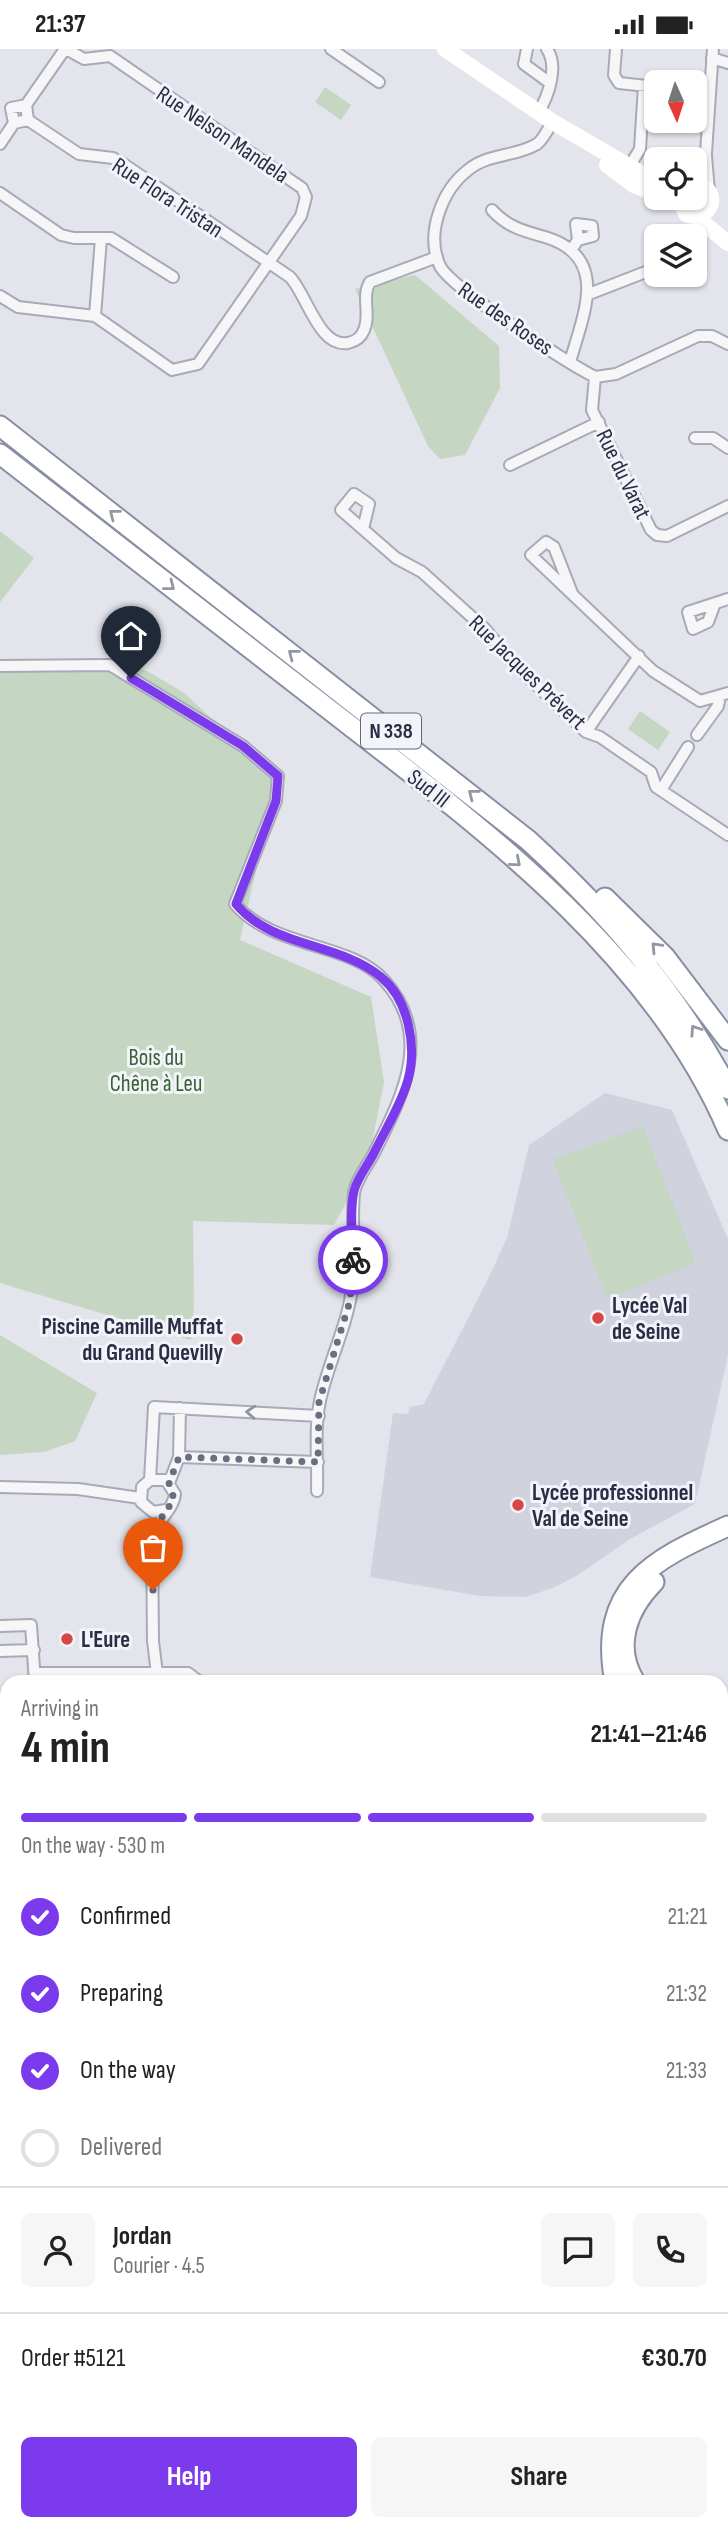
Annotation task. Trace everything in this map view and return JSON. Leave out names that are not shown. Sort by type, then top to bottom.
[{"type":"highway","name":"Sud III","points":[[0,426],[496,812],[570,878],[645,958],[702,1039],[728,1089]]},
{"type":"highway","name":"Sud III","points":[[0,454],[446,801],[558,898],[631,978],[688,1055],[728,1130]]},
{"type":"highway","points":[[496,812],[569,866],[628,918],[665,957],[728,1040]]},
{"type":"highway","points":[[614,1675],[611,1658],[613,1620],[623,1597],[642,1574],[686,1545],[728,1526]]},
{"type":"highway","points":[[632,1675],[625,1655],[624,1634],[641,1595],[664,1572],[728,1538]]},
{"type":"street","points":[[0,144],[14,123],[28,120],[26,105],[66,49]]},
{"type":"street","name":"Rue Nelson Mandela","points":[[66,49],[84,59],[110,56],[302,188],[306,197],[304,210],[268,263]]},
{"type":"street","points":[[331,49],[379,82]]},
{"type":"street","points":[[445,49],[552,122],[644,175]]},
{"type":"street","points":[[527,49],[524,64],[550,83]]},
{"type":"street","points":[[538,113],[549,94],[551,55],[547,49]]},
{"type":"street","points":[[615,49],[614,75],[619,83],[644,86],[640,149],[629,167]]},
{"type":"street","points":[[706,147],[713,54],[728,63]]},
{"type":"street","points":[[0,101],[11,108],[26,105]]},
{"type":"street","points":[[11,108],[14,123]]},
{"type":"street","name":"Rue Flora Tristan","points":[[28,120],[79,154],[113,158],[122,163],[268,263],[297,285],[325,335],[344,344],[357,340],[365,328],[366,290],[370,282],[437,257]]},
{"type":"street","points":[[552,122],[634,185],[644,189]]},
{"type":"street","points":[[437,257],[439,212],[454,184],[483,160],[538,143],[552,122]]},
{"type":"street","points":[[0,193],[61,235],[111,238],[173,277]]},
{"type":"street","points":[[683,210],[686,213],[703,213],[728,232]]},
{"type":"street","points":[[492,211],[503,223],[575,245],[586,271],[589,294],[570,362]]},
{"type":"street","points":[[703,213],[728,243]]},
{"type":"street","points":[[95,316],[101,238]]},
{"type":"street","name":"Rue des Roses","points":[[437,257],[451,280],[596,377]]},
{"type":"street","points":[[0,296],[18,307],[95,316],[172,370],[198,364],[268,263]]},
{"type":"street","points":[[589,294],[644,273]]},
{"type":"street","points":[[596,377],[610,377],[698,336],[712,336],[728,344]]},
{"type":"street","name":"Rue du Varat","points":[[596,377],[592,410],[651,530],[657,535],[667,536],[728,506]]},
{"type":"street","points":[[510,465],[599,422]]},
{"type":"street","points":[[695,438],[713,438],[728,448]]},
{"type":"street","name":"Rue Jacques Prévert","points":[[363,529],[396,558],[422,572],[485,629],[515,665],[586,732],[600,737],[651,772],[656,787],[728,835]]},
{"type":"street","points":[[572,593],[554,547],[546,542],[531,555],[653,671],[700,701],[724,695]]},
{"type":"street","points":[[714,606],[728,599]]},
{"type":"street","points":[[586,732],[639,656]]},
{"type":"street","points":[[0,666],[110,665],[243,746],[278,776],[276,801],[236,904],[245,916],[277,933],[363,964],[384,979],[403,1007],[408,1023],[411,1057],[407,1081],[354,1190],[351,1294],[319,1402],[317,1490]]},
{"type":"street","points":[[697,735],[724,695]]},
{"type":"street","points":[[661,790],[688,747]]},
{"type":"street","points":[[150,1480],[155,1407],[319,1416]]},
{"type":"street","points":[[152,1539],[156,1523],[174,1499],[169,1483],[179,1457],[180,1408]]},
{"type":"street","points":[[179,1457],[318,1462]]},
{"type":"street","points":[[157,1675],[152,1539],[142,1487],[150,1480],[161,1479],[169,1483]]},
{"type":"street","points":[[0,1487],[65,1488],[143,1503],[153,1512],[166,1510]]},
{"type":"street","points":[[0,1626],[30,1625],[35,1675]]},
{"type":"street","points":[[0,1651],[34,1650]]},
{"type":"street","points":[[169,1675],[188,1672],[192,1675]]},
{"type":"shaded area","name":"Lycée Val de Seine","points":[[605,1093],[672,1110],[728,1239],[728,1355],[695,1504],[630,1539],[578,1575],[553,1588],[525,1597],[480,1596],[370,1577],[393,1413],[408,1414],[410,1407],[424,1404],[487,1281],[507,1238],[529,1145]]},
{"type":"green space","points":[[325,87],[351,105],[341,120],[315,102]]},
{"type":"green space","points":[[415,275],[499,346],[500,388],[465,455],[440,459],[428,446],[355,289]]},
{"type":"green space","points":[[0,531],[34,558],[0,602]]},
{"type":"green space","name":"Bois du Chêne à Leu","points":[[107,660],[147,671],[184,693],[277,779],[240,940],[371,997],[384,1082],[368,1163],[334,1225],[193,1221],[194,1305],[191,1340],[0,1283],[0,666]]},
{"type":"green space","points":[[640,711],[670,732],[658,750],[628,729]]},
{"type":"green space","points":[[643,1126],[696,1263],[607,1299],[553,1160]]},
{"type":"green space","points":[[0,1335],[97,1393],[75,1441],[44,1452],[0,1455]]},
{"type":"way so far","points":[[153,1590],[152,1539],[156,1523],[174,1499],[173,1488],[169,1483],[173,1479],[179,1457],[318,1462],[319,1402],[350,1301],[353,1260]]},
{"type":"place","name":"Lycée Val de Seine","points":[[598,1318]]},
{"type":"place","name":"Piscine Camille Muffat du Grand Quevilly","points":[[237,1339]]},
{"type":"place","name":"Lycée professionnel Val de Seine","points":[[518,1505]]},
{"type":"place","name":"L'Eure","points":[[67,1639]]},
{"type":"route","points":[[131,678],[243,746],[278,776],[276,801],[257,857],[242,885],[236,904],[245,916],[277,933],[363,964],[384,979],[403,1007],[408,1023],[411,1057],[407,1081],[354,1190],[353,1260]]}]
